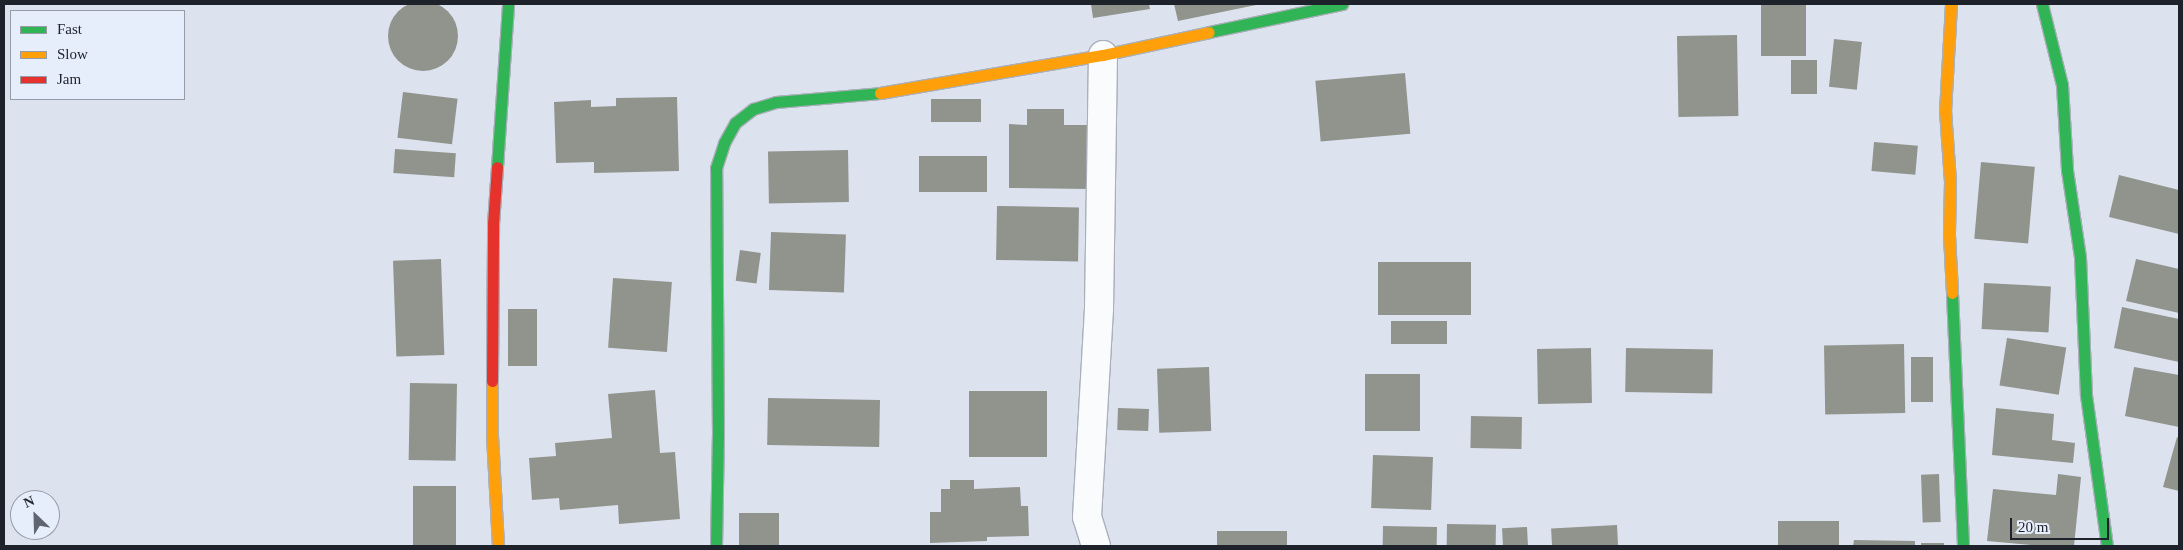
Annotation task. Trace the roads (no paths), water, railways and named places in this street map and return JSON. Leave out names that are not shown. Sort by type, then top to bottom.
[{"type":"street","points":[[498,546],[492,435],[493,224],[508,4]]},
{"type":"street","points":[[716,546],[718,435],[716,168],[724,143],[735,123],[753,109],[776,102],[859,96],[1103,55],[1342,4]]},
{"type":"street","points":[[1951,4],[1945,110],[1950,181],[1949,235],[1963,546]]},
{"type":"street","points":[[2042,4],[2062,85],[2067,170],[2080,257],[2086,395],[2107,546]]},
{"type":"street","points":[[1096,546],[1087,517],[1099,309],[1103,55]]}]
